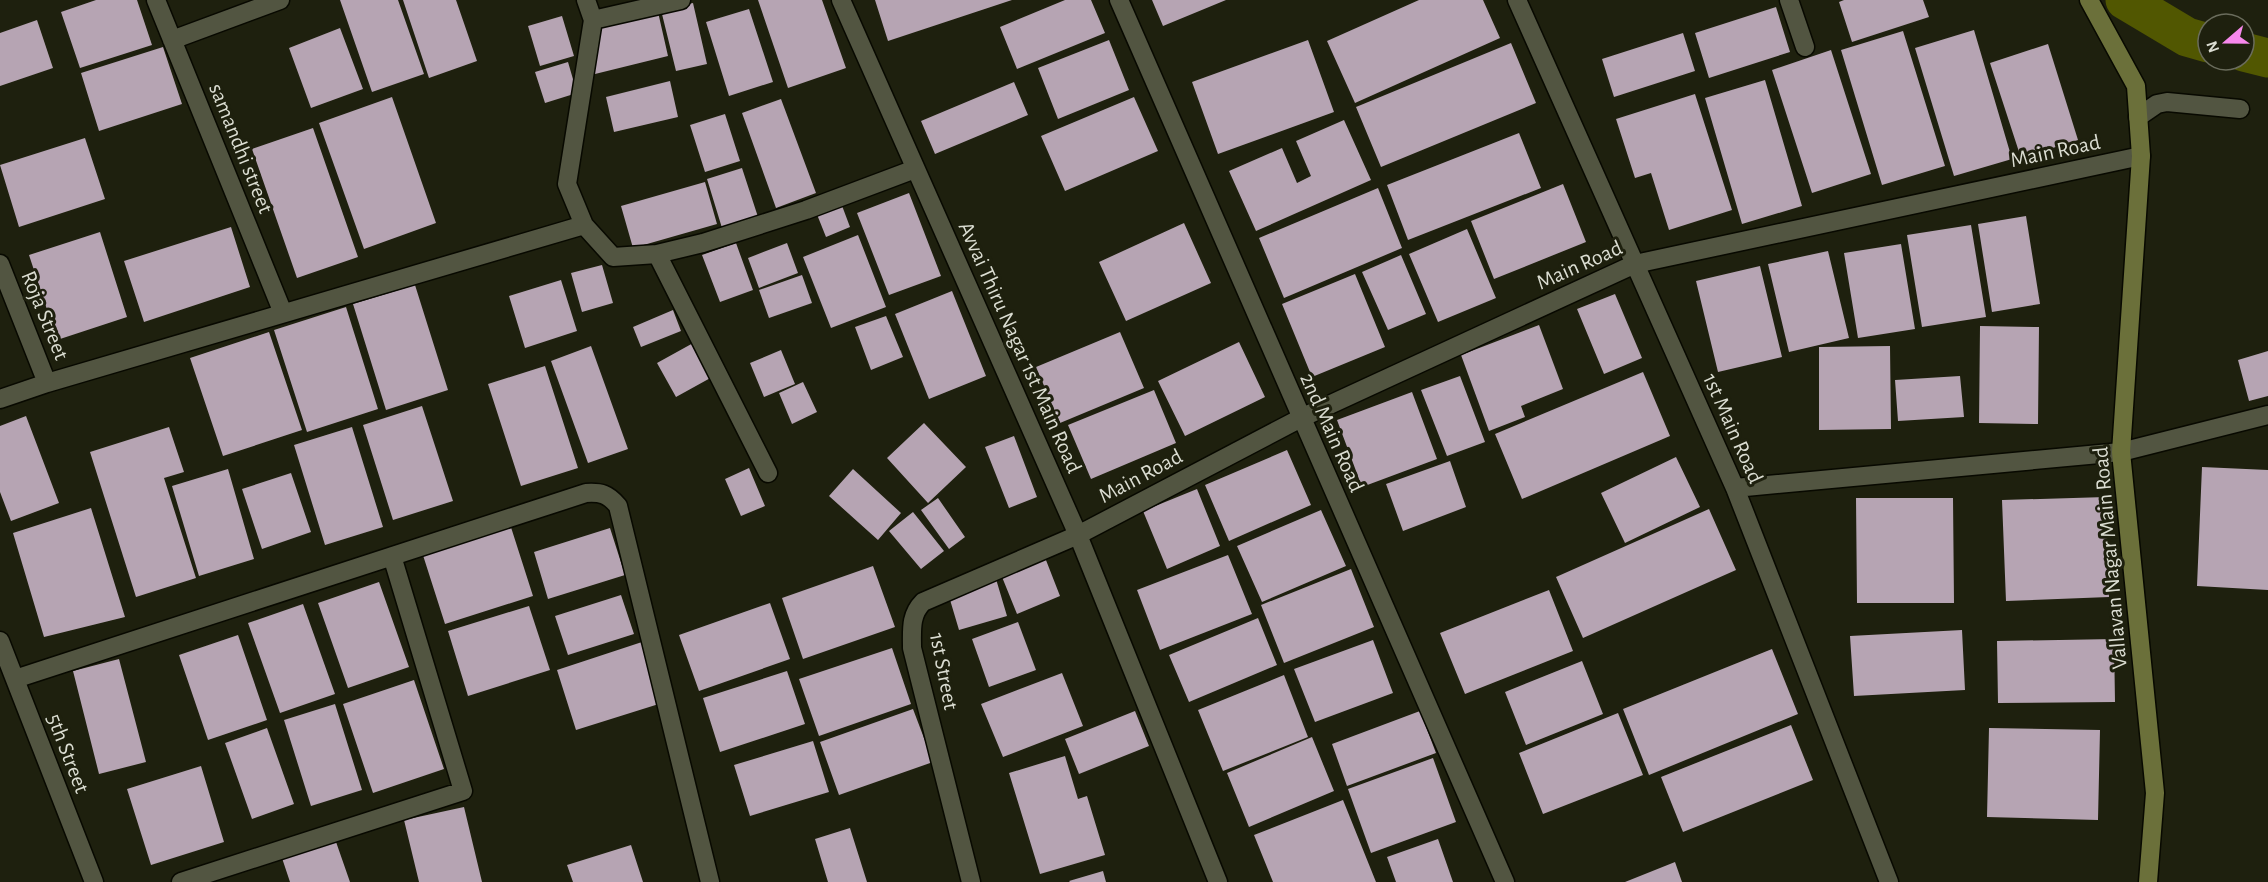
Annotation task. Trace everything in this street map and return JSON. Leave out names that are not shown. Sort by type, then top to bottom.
[{"type":"street","name":"samandhi street","points":[[156,0],[283,313]]},
{"type":"street","points":[[172,40],[279,0]]},
{"type":"street","points":[[586,0],[593,20],[567,184],[584,225],[612,257],[657,254],[702,243],[806,210],[915,168]]},
{"type":"street","points":[[593,20],[681,0]]},
{"type":"street","name":"Avvai Thiru Nagar 1st Main Road","points":[[841,0],[1078,535],[1218,882]]},
{"type":"street","name":"2nd Main Road","points":[[1119,0],[1505,882]]},
{"type":"street","name":"1st Main Road","points":[[1517,0],[1735,488],[1889,882]]},
{"type":"street","points":[[1789,0],[1805,47]]},
{"type":"street","name":"Vallavan Nagar Main Road","points":[[2089,0],[2136,86],[2141,156],[2121,452],[2155,793],[2148,882]]},
{"type":"street","points":[[2138,117],[2157,104],[2167,102],[2240,109]]},
{"type":"street","name":"Main Road","points":[[1078,535],[1301,418],[1635,264],[2141,156]]},
{"type":"street","points":[[0,399],[47,383],[584,225]]},
{"type":"street","points":[[657,254],[768,473]]},
{"type":"street","name":"Roja Street","points":[[0,264],[47,383]]},
{"type":"street","points":[[1735,488],[2121,452],[2268,415]]},
{"type":"street","points":[[15,679],[586,493],[600,492],[611,497],[618,506],[710,882]]},
{"type":"street","name":"1st Street","points":[[968,881],[912,648],[915,610],[923,602],[1078,535]]},
{"type":"street","points":[[181,882],[463,791],[392,556]]},
{"type":"street","name":"5th Street","points":[[0,641],[94,882]]},
{"type":"building","points":[[96,0],[137,0],[152,45],[80,68],[61,12]]},
{"type":"building","points":[[340,0],[398,0],[424,74],[372,92]]},
{"type":"building","points":[[403,0],[456,0],[477,61],[429,78]]},
{"type":"building","points":[[758,0],[822,0],[846,68],[788,88]]},
{"type":"building","points":[[875,0],[1012,0],[888,41]]},
{"type":"building","points":[[1065,0],[1091,0],[1105,33],[1017,69],[1000,27]]},
{"type":"building","points":[[1152,0],[1226,0],[1163,26]]},
{"type":"building","points":[[1419,0],[1483,0],[1500,38],[1355,103],[1327,41]]},
{"type":"building","points":[[1844,0],[1923,0],[1929,17],[1852,42],[1839,2]]},
{"type":"building","points":[[693,3],[707,64],[676,71],[661,10]]},
{"type":"building","points":[[1776,7],[1790,52],[1709,78],[1695,33]]},
{"type":"building","points":[[749,9],[773,82],[729,96],[706,22]]},
{"type":"building","points":[[658,12],[668,56],[595,74],[594,28]]},
{"type":"building","points":[[562,16],[574,56],[540,66],[528,26]]},
{"type":"building","points":[[37,20],[53,68],[0,86],[0,33]]},
{"type":"building","points":[[340,28],[363,89],[311,108],[289,48]]},
{"type":"building","points":[[1974,30],[2012,159],[1954,176],[1915,48]]},
{"type":"building","points":[[1903,31],[1945,166],[1882,185],[1841,50]]},
{"type":"building","points":[[1683,33],[1695,71],[1614,97],[1602,59]]},
{"type":"building","points":[[1109,40],[1129,90],[1058,119],[1038,68]]},
{"type":"building","points":[[1308,40],[1334,112],[1218,154],[1192,82]]},
{"type":"building","points":[[1511,43],[1536,103],[1381,167],[1356,107]]},
{"type":"building","points":[[2048,44],[2078,140],[2021,158],[1990,63]]},
{"type":"building","points":[[163,47],[182,104],[99,131],[81,73]]},
{"type":"building","points":[[1831,50],[1871,174],[1812,193],[1772,70]]},
{"type":"building","points":[[568,62],[577,93],[545,103],[535,72]]},
{"type":"building","points":[[1765,80],[1802,206],[1742,224],[1705,98]]},
{"type":"building","points":[[670,81],[678,117],[614,132],[606,97]]},
{"type":"building","points":[[1014,82],[1028,115],[935,154],[921,121]]},
{"type":"building","points":[[1695,94],[1732,210],[1669,230],[1651,173],[1635,178],[1616,119]]},
{"type":"building","points":[[392,97],[436,223],[364,249],[319,123]]},
{"type":"building","points":[[1134,97],[1158,151],[1065,191],[1041,136]]},
{"type":"building","points":[[781,99],[816,193],[776,208],[742,113]]},
{"type":"building","points":[[725,114],[740,161],[705,172],[690,125]]},
{"type":"building","points":[[1344,120],[1371,180],[1256,231],[1229,171],[1282,148],[1297,183],[1311,176],[1296,141]]},
{"type":"building","points":[[313,128],[358,257],[297,278],[252,149]]},
{"type":"building","points":[[1519,133],[1541,188],[1408,240],[1387,185]]},
{"type":"building","points":[[85,138],[105,199],[19,227],[0,165]]},
{"type":"building","points":[[742,168],[758,217],[722,228],[707,179]]},
{"type":"building","points":[[705,182],[717,224],[633,248],[621,206]]},
{"type":"building","points":[[1563,184],[1586,242],[1494,279],[1471,221]]},
{"type":"building","points":[[1378,188],[1402,248],[1284,298],[1259,238]]},
{"type":"building","points":[[909,193],[941,276],[889,295],[857,213]]},
{"type":"building","points":[[841,203],[850,227],[826,237],[816,212]]},
{"type":"building","points":[[2026,216],[2040,304],[1992,312],[1978,224]]},
{"type":"building","points":[[1184,223],[1211,283],[1126,321],[1099,262]]},
{"type":"building","points":[[1971,225],[1986,317],[1922,327],[1907,235]]},
{"type":"building","points":[[231,227],[250,287],[144,322],[124,261]]},
{"type":"building","points":[[1467,229],[1496,298],[1438,322],[1409,254]]},
{"type":"building","points":[[100,232],[127,317],[57,340],[29,255]]},
{"type":"building","points":[[858,235],[886,307],[831,328],[803,257]]},
{"type":"building","points":[[736,243],[753,290],[720,302],[702,255]]},
{"type":"building","points":[[787,243],[798,273],[759,288],[748,258]]},
{"type":"building","points":[[1901,244],[1915,329],[1858,338],[1844,253]]},
{"type":"building","points":[[1828,251],[1849,338],[1789,352],[1768,264]]},
{"type":"building","points":[[1401,255],[1426,314],[1388,330],[1362,272]]},
{"type":"building","points":[[602,265],[613,303],[582,312],[571,273]]},
{"type":"building","points":[[1760,266],[1782,357],[1718,372],[1696,281]]},
{"type":"building","points":[[1355,274],[1385,347],[1312,377],[1282,304]]},
{"type":"building","points":[[802,275],[812,303],[769,318],[759,290]]},
{"type":"building","points":[[561,280],[577,331],[525,348],[509,296]]},
{"type":"building","points":[[415,285],[448,390],[386,410],[353,304]]},
{"type":"building","points":[[952,291],[986,376],[929,399],[895,314]]},
{"type":"building","points":[[1615,294],[1642,358],[1604,374],[1577,309]]},
{"type":"building","points":[[346,307],[378,409],[307,432],[274,330]]},
{"type":"building","points":[[673,310],[681,331],[641,347],[633,327]]},
{"type":"building","points":[[886,316],[903,357],[871,370],[855,327]]},
{"type":"building","points":[[1539,325],[1563,389],[1521,406],[1525,417],[1489,431],[1461,355]]},
{"type":"building","points":[[1980,326],[2039,327],[2038,424],[1979,423]]},
{"type":"building","points":[[269,332],[302,430],[223,456],[190,358]]},
{"type":"building","points":[[1120,332],[1144,388],[1060,423],[1036,367]]},
{"type":"building","points":[[695,342],[714,376],[676,397],[657,363]]},
{"type":"building","points":[[1239,342],[1265,397],[1185,436],[1158,381]]},
{"type":"building","points":[[591,346],[628,449],[588,463],[551,361]]},
{"type":"building","points":[[1890,346],[1891,429],[1819,430],[1819,347]]},
{"type":"building","points":[[781,350],[795,384],[764,397],[750,363]]},
{"type":"building","points":[[2268,351],[2268,396],[2249,401],[2238,360]]},
{"type":"building","points":[[545,366],[578,468],[521,486],[488,384]]},
{"type":"building","points":[[1643,372],[1670,436],[1522,499],[1495,434]]},
{"type":"building","points":[[1460,376],[1485,442],[1447,456],[1421,390]]},
{"type":"building","points":[[1960,376],[1964,417],[1898,421],[1895,380]]},
{"type":"building","points":[[803,382],[817,412],[792,424],[779,393]]},
{"type":"building","points":[[1154,390],[1176,443],[1091,479],[1068,425]]},
{"type":"building","points":[[1412,392],[1437,459],[1362,487],[1337,420]]},
{"type":"building","points":[[422,406],[453,501],[393,520],[363,425]]},
{"type":"building","points":[[26,416],[59,503],[11,521],[0,492],[0,426]]},
{"type":"building","points":[[924,423],[966,467],[928,503],[887,458]]},
{"type":"building","points":[[169,427],[184,472],[164,478],[196,578],[136,597],[90,452]]},
{"type":"building","points":[[352,427],[383,527],[325,545],[294,445]]},
{"type":"building","points":[[1014,436],[1037,497],[1009,508],[985,447]]},
{"type":"building","points":[[1287,450],[1311,505],[1229,541],[1205,485]]},
{"type":"building","points":[[1676,457],[1700,507],[1625,543],[1601,493]]},
{"type":"building","points":[[1450,461],[1466,507],[1403,531],[1386,484]]},
{"type":"building","points":[[2202,467],[2268,470],[2268,590],[2197,586]]},
{"type":"building","points":[[749,468],[765,506],[741,516],[725,479]]},
{"type":"building","points":[[228,469],[254,559],[199,576],[172,486]]},
{"type":"building","points":[[853,469],[901,513],[878,540],[829,496]]},
{"type":"building","points":[[291,473],[311,532],[262,549],[242,489]]},
{"type":"building","points":[[1197,489],[1220,546],[1167,569],[1143,511]]},
{"type":"building","points":[[2106,497],[2109,597],[2006,601],[2002,500]]},
{"type":"building","points":[[938,498],[965,537],[949,549],[921,510]]},
{"type":"building","points":[[1856,498],[1953,498],[1954,603],[1857,603]]},
{"type":"building","points":[[91,508],[125,617],[44,637],[13,533]]},
{"type":"building","points":[[1709,509],[1736,570],[1583,638],[1556,577]]},
{"type":"building","points":[[1321,510],[1346,566],[1262,602],[1237,546]]},
{"type":"building","points":[[913,512],[944,551],[921,569],[889,531]]},
{"type":"building","points":[[509,521],[533,596],[445,624],[421,549]]},
{"type":"building","points":[[610,528],[625,575],[548,599],[534,552]]},
{"type":"building","points":[[1044,555],[1060,596],[1017,614],[1000,572]]},
{"type":"building","points":[[1228,555],[1252,614],[1160,650],[1137,590]]},
{"type":"building","points":[[873,566],[895,627],[803,659],[782,598]]},
{"type":"building","points":[[1351,569],[1374,627],[1284,663],[1261,605]]},
{"type":"building","points":[[996,579],[1007,616],[959,630],[948,593]]},
{"type":"building","points":[[379,582],[409,667],[348,688],[318,603]]},
{"type":"building","points":[[1549,590],[1573,651],[1465,694],[1440,633]]},
{"type":"building","points":[[621,595],[634,634],[568,655],[555,616]]},
{"type":"building","points":[[770,603],[790,659],[699,691],[679,635]]},
{"type":"building","points":[[303,604],[335,694],[280,713],[248,623]]},
{"type":"building","points":[[529,606],[550,670],[468,696],[448,631]]},
{"type":"building","points":[[1258,618],[1277,665],[1189,702],[1169,655]]},
{"type":"building","points":[[1018,622],[1036,670],[989,687],[972,639]]},
{"type":"building","points":[[1962,630],[1965,690],[1854,696],[1850,636]]},
{"type":"building","points":[[238,635],[267,720],[208,740],[179,655]]},
{"type":"building","points":[[2114,639],[2115,702],[1998,703],[1997,641]]},
{"type":"building","points":[[1373,640],[1393,693],[1315,722],[1294,669]]},
{"type":"building","points":[[642,642],[662,703],[576,730],[557,670]]},
{"type":"building","points":[[892,648],[911,704],[819,736],[799,679]]},
{"type":"building","points":[[1772,649],[1798,714],[1649,775],[1623,709]]},
{"type":"building","points":[[119,659],[146,762],[99,774],[73,671]]},
{"type":"building","points":[[1582,661],[1603,714],[1526,745],[1505,692]]},
{"type":"building","points":[[787,671],[805,724],[720,752],[703,698]]},
{"type":"building","points":[[1062,673],[1083,726],[1003,757],[981,704]]},
{"type":"building","points":[[1284,675],[1308,737],[1223,771],[1198,710]]},
{"type":"building","points":[[414,680],[444,769],[373,793],[343,704]]},
{"type":"building","points":[[335,704],[362,790],[311,806],[284,720]]},
{"type":"building","points":[[913,709],[933,762],[839,795],[820,742]]},
{"type":"building","points":[[1135,711],[1149,746],[1079,774],[1065,739]]},
{"type":"building","points":[[1420,711],[1436,753],[1347,786],[1332,744]]},
{"type":"building","points":[[1618,713],[1643,775],[1543,814],[1519,753]]},
{"type":"building","points":[[1791,725],[1813,780],[1683,832],[1661,777]]},
{"type":"building","points":[[267,728],[294,804],[252,819],[225,743]]},
{"type":"building","points":[[1989,728],[2100,730],[2098,820],[1987,817]]},
{"type":"building","points":[[1312,737],[1334,791],[1249,827],[1227,773]]},
{"type":"building","points":[[813,741],[829,792],[750,816],[734,765]]},
{"type":"building","points":[[1065,756],[1078,799],[1087,796],[1105,855],[1040,874],[1009,773]]},
{"type":"building","points":[[1433,758],[1456,822],[1371,853],[1348,789]]},
{"type":"building","points":[[201,766],[224,842],[151,865],[127,789]]},
{"type":"building","points":[[1343,800],[1376,882],[1273,882],[1254,835]]},
{"type":"building","points":[[464,807],[482,882],[419,882],[404,820]]},
{"type":"building","points":[[850,828],[867,882],[828,882],[815,839]]},
{"type":"building","points":[[335,839],[350,882],[290,882],[282,858]]},
{"type":"building","points":[[1438,839],[1453,882],[1396,882],[1387,857]]},
{"type":"building","points":[[631,845],[643,882],[573,882],[567,865]]},
{"type":"building","points":[[1675,862],[1682,882],[1625,882]]},
{"type":"building","points":[[1103,871],[1106,882],[1069,881]]},
{"type":"waterway","points":[[2125,0],[2187,37],[2196,40]]},
{"type":"waterway","points":[[2256,55],[2268,58]]}]
